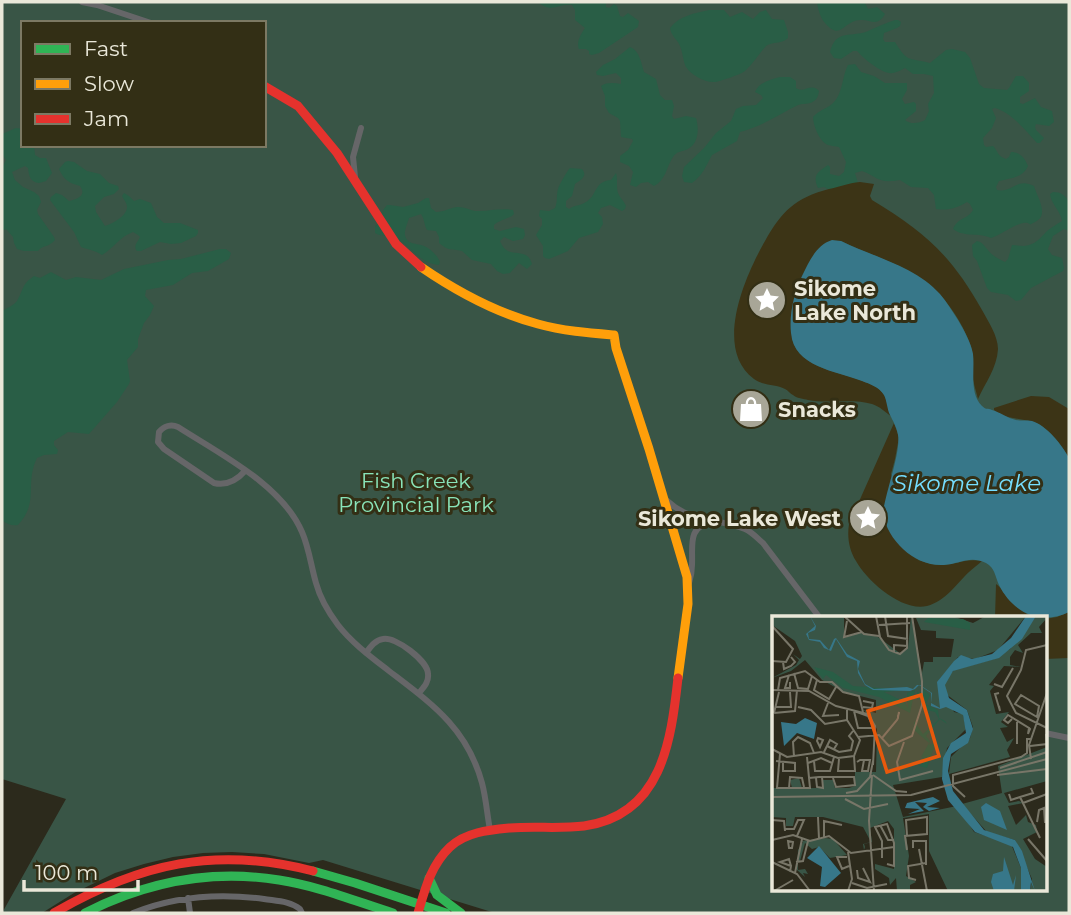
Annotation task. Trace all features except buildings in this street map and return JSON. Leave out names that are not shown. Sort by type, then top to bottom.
[{"type":"street","points":[[82,2],[145,21]]},
{"type":"street","points":[[266,87],[298,106],[330,145],[396,244],[424,270],[524,321],[582,333],[614,335],[664,499],[688,589]]},
{"type":"street","points":[[356,183],[353,157],[360,128]]},
{"type":"street","points":[[245,471],[230,482],[220,484],[211,481],[163,449],[158,442],[159,432],[167,426],[177,427],[245,471],[275,494],[291,512],[304,537],[315,581],[326,606],[345,633],[441,712],[454,726],[471,753],[482,785],[490,830]]},
{"type":"street","points":[[664,499],[686,515],[746,530],[763,543],[818,616]]},
{"type":"street","points":[[419,909],[439,858],[468,835],[490,830],[568,828],[596,824],[626,810],[646,791],[661,770],[669,745],[692,568],[693,535],[702,524],[715,521]]},
{"type":"street","points":[[366,653],[378,640],[397,642],[427,667],[428,677],[419,693]]},
{"type":"street","points":[[1046,733],[1069,738]]},
{"type":"street","points":[[54,913],[93,891],[126,877],[165,866],[223,859],[262,861],[313,871],[419,909],[446,913]]},
{"type":"street","points":[[85,913],[145,887],[181,879],[223,875],[285,881],[393,913]]},
{"type":"street","points":[[429,878],[437,895],[461,913]]},
{"type":"street","points":[[134,913],[188,898],[215,896],[256,898],[291,904],[302,913]]},
{"type":"street","points":[[188,898],[190,913]]},
{"type":"street","points":[[361,903],[378,913]]},
{"type":"green space","name":"Fish Creek Provincial Park","points":[[2,2],[1069,2],[1069,913],[495,913],[323,860],[309,863],[264,854],[232,852],[173,857],[144,864],[115,873],[74,893],[42,913],[2,913],[66,799],[2,779]]},
{"type":"green space","points":[[538,2],[606,2],[606,7],[609,8],[614,4],[620,16],[628,13],[639,21],[638,27],[592,55],[586,49],[579,49],[579,41],[585,28],[575,20],[572,5],[551,8]]},
{"type":"green space","points":[[817,2],[862,2],[868,9],[877,7],[885,14],[879,21],[855,21],[835,31],[823,21]]},
{"type":"green space","points":[[709,10],[724,10],[730,17],[742,12],[753,19],[766,10],[772,19],[784,20],[788,38],[766,46],[743,72],[717,82],[703,80],[686,67],[680,46],[670,28],[683,18]]},
{"type":"green space","points":[[895,20],[901,22],[900,26],[884,33],[883,39],[885,42],[895,42],[909,58],[930,63],[946,50],[965,52],[970,58],[979,84],[984,88],[1007,90],[1016,76],[1023,76],[1029,83],[1029,91],[1020,97],[1020,103],[1035,98],[1041,107],[1052,111],[1054,122],[1049,126],[1036,124],[1036,130],[1044,138],[1040,143],[1013,118],[995,108],[992,109],[996,118],[992,128],[983,138],[986,147],[993,146],[1003,158],[1006,159],[1014,152],[1025,160],[1028,166],[1023,173],[999,181],[996,187],[997,190],[1002,190],[1023,183],[1034,186],[1042,210],[1039,219],[1031,224],[1019,224],[991,238],[953,229],[957,222],[973,210],[970,204],[967,202],[952,209],[936,209],[934,195],[928,188],[911,187],[900,180],[883,180],[862,171],[855,173],[858,183],[830,190],[818,188],[816,177],[819,172],[828,165],[830,174],[839,176],[844,172],[846,162],[839,147],[823,142],[815,128],[813,117],[836,100],[848,65],[855,64],[861,72],[885,83],[907,83],[902,99],[905,104],[914,102],[916,111],[905,120],[915,123],[925,120],[929,111],[928,104],[934,93],[933,76],[913,74],[905,68],[889,73],[868,62],[857,51],[841,59],[834,58],[830,52],[840,37],[862,33]]},
{"type":"green space","points":[[630,47],[638,54],[644,72],[656,79],[660,95],[665,100],[672,100],[674,119],[686,116],[696,118],[697,122],[698,131],[692,146],[675,155],[663,177],[654,186],[648,182],[636,187],[630,185],[633,172],[629,166],[620,162],[620,156],[628,150],[633,141],[621,137],[620,121],[609,113],[605,106],[601,86],[608,83],[621,84],[621,78],[616,73],[603,76],[597,75],[596,72]]},
{"type":"green space","points":[[780,77],[790,77],[796,81],[796,88],[802,90],[816,89],[819,91],[817,98],[740,132],[737,141],[712,155],[696,180],[692,183],[684,182],[684,167],[731,121],[736,109],[756,105],[763,98],[755,92],[759,86]]},
{"type":"green space","points":[[21,129],[21,147],[34,147],[35,155],[46,158],[52,173],[46,181],[39,183],[32,180],[25,166],[12,172],[15,180],[39,196],[41,202],[38,214],[55,240],[38,251],[17,249],[13,237],[6,229],[2,231],[2,168],[6,160],[2,154],[2,134]]},
{"type":"green space","points":[[68,161],[87,171],[100,174],[109,183],[118,186],[119,189],[114,194],[104,197],[95,206],[105,226],[125,213],[127,207],[122,196],[124,193],[134,201],[140,199],[151,203],[157,217],[164,223],[180,223],[198,230],[198,233],[181,243],[160,242],[141,251],[135,248],[140,237],[133,232],[102,255],[81,247],[74,232],[50,200],[56,193],[69,201],[82,195],[80,186],[67,180],[59,169]]},
{"type":"green space","points":[[570,168],[582,169],[584,174],[575,184],[572,196],[566,201],[566,207],[569,209],[586,202],[601,183],[611,180],[616,173],[618,193],[626,206],[622,211],[610,205],[601,208],[598,213],[603,224],[598,232],[579,238],[568,251],[549,259],[545,258],[543,246],[536,235],[542,225],[540,210],[549,211],[555,208],[557,192]]},
{"type":"green space","points":[[1050,194],[1063,194],[1069,202],[1069,235],[1064,229],[1053,236],[1048,249],[1052,255],[1062,258],[1063,271],[1031,288],[1021,300],[1016,301],[1008,295],[991,292],[973,256],[972,245],[977,241],[981,243],[1005,262],[1012,245],[1032,244],[1062,221],[1051,198]]},
{"type":"green space","points":[[429,198],[431,208],[436,212],[457,207],[476,211],[513,210],[514,214],[496,223],[494,229],[524,229],[523,239],[513,241],[504,237],[500,241],[508,251],[526,255],[532,264],[527,269],[519,263],[510,273],[503,274],[491,264],[472,260],[462,251],[443,246],[439,243],[436,231],[427,230],[421,214],[409,218],[406,238],[431,251],[439,259],[439,265],[421,258],[396,238],[375,233],[375,227],[387,205],[403,207]]},
{"type":"green space","points":[[220,249],[231,253],[229,259],[208,271],[192,273],[173,285],[146,290],[145,296],[154,306],[144,323],[138,347],[127,360],[129,384],[89,434],[68,432],[54,441],[57,454],[37,458],[25,516],[18,525],[2,520],[2,311],[15,303],[25,285],[34,276],[40,278],[51,272],[66,280],[76,277],[101,280],[124,269]]},
{"type":"sand","name":"Sikome Lake North","points":[[860,182],[874,184],[870,196],[872,200],[922,234],[948,259],[990,324],[998,344],[997,356],[978,399],[972,373],[971,346],[957,317],[944,299],[911,272],[841,241],[792,339],[802,356],[810,362],[878,388],[886,398],[891,416],[877,406],[865,402],[798,398],[781,387],[754,379],[742,366],[736,350],[734,331],[737,312],[749,273],[771,231],[798,201],[829,189]]},
{"type":"sand","points":[[1031,396],[1049,397],[1069,409],[1069,458],[1056,439],[1043,427],[1004,416],[994,410]]},
{"type":"sand","name":"Sikome Lake West","points":[[894,423],[899,437],[891,474],[918,560],[941,565],[970,560],[982,561],[945,596],[927,606],[917,607],[896,600],[877,586],[861,569],[849,543],[849,524]]},
{"type":"sand","points":[[996,584],[1017,606],[1033,616],[995,616]]},
{"type":"sand","points":[[1069,612],[1069,658],[1046,659],[1046,619]]},
{"type":"water","name":"Sikome Lake","points":[[841,241],[906,269],[930,284],[947,303],[969,341],[973,354],[975,395],[982,406],[1013,419],[1037,423],[1054,436],[1066,453],[1069,458],[1069,612],[1048,618],[1029,614],[1020,610],[1005,595],[993,570],[986,563],[975,560],[944,565],[923,562],[904,550],[891,534],[883,514],[897,452],[898,435],[884,395],[871,385],[808,360],[794,344],[791,333],[793,304],[802,276],[817,250],[826,242]]},
{"type":"traffic: fast","points":[[313,871],[446,913]]},
{"type":"traffic: fast","points":[[85,913],[131,893],[155,886],[204,877],[229,876],[294,883],[393,913]]},
{"type":"traffic: fast","points":[[429,878],[437,895],[461,913]]},
{"type":"traffic: slow","points":[[421,267],[477,300],[507,314],[566,330],[614,335],[687,577],[688,604],[678,678]]},
{"type":"traffic: jam","points":[[266,87],[298,106],[337,153],[396,244],[421,267]]},
{"type":"traffic: jam","points":[[418,913],[438,862],[450,847],[463,838],[519,827],[584,826],[610,819],[631,807],[646,791],[658,772],[666,750],[678,678]]},
{"type":"traffic: jam","points":[[54,913],[117,882],[179,864],[244,860],[313,871]]},
{"type":"place","name":"Sikome Lake North","points":[[767,300]]},
{"type":"place","name":"Snacks","points":[[751,409]]},
{"type":"place","name":"Sikome Lake West","points":[[868,518]]}]
